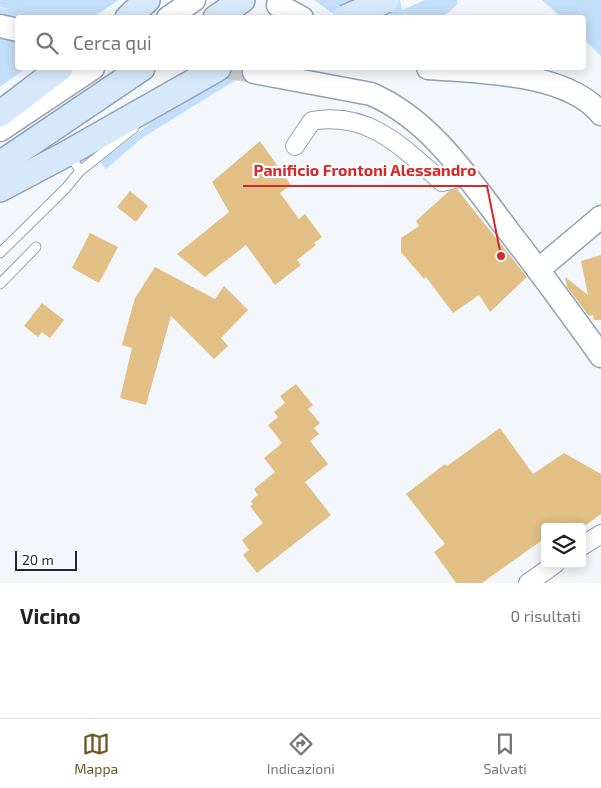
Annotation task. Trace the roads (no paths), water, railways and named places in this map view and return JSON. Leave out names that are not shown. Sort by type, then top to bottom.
[{"type":"main road","points":[[131,15],[147,0]]},
{"type":"main road","points":[[220,15],[242,0]]},
{"type":"main road","points":[[352,15],[386,0]]},
{"type":"main road","points":[[0,114],[57,70]]},
{"type":"main road","points":[[0,164],[139,70]]},
{"type":"main road","points":[[0,189],[74,162],[184,85],[214,70]]},
{"type":"street","points":[[172,15],[194,0]]},
{"type":"street","points":[[370,0],[372,15]]},
{"type":"street","points":[[278,5],[296,15]]},
{"type":"street","points":[[0,26],[15,29]]},
{"type":"street","points":[[0,130],[90,70]]},
{"type":"street","points":[[463,70],[556,84],[577,93],[601,114]]},
{"type":"street","points":[[254,72],[358,91],[386,101],[423,126],[466,176],[601,356]]},
{"type":"street","points":[[295,146],[312,121],[328,118],[361,123],[393,140],[442,182],[466,176]]},
{"type":"street","points":[[538,270],[601,217]]},
{"type":"street","points":[[586,543],[601,534]]},
{"type":"street","points":[[528,583],[550,568]]},
{"type":"lane","points":[[0,253],[66,188],[74,162]]},
{"type":"lane","points":[[0,284],[36,247]]},
{"type":"tunnel","points":[[240,70],[254,72]]},
{"type":"place","name":"Panificio Frontoni Alessandro","points":[[501,256]]}]
